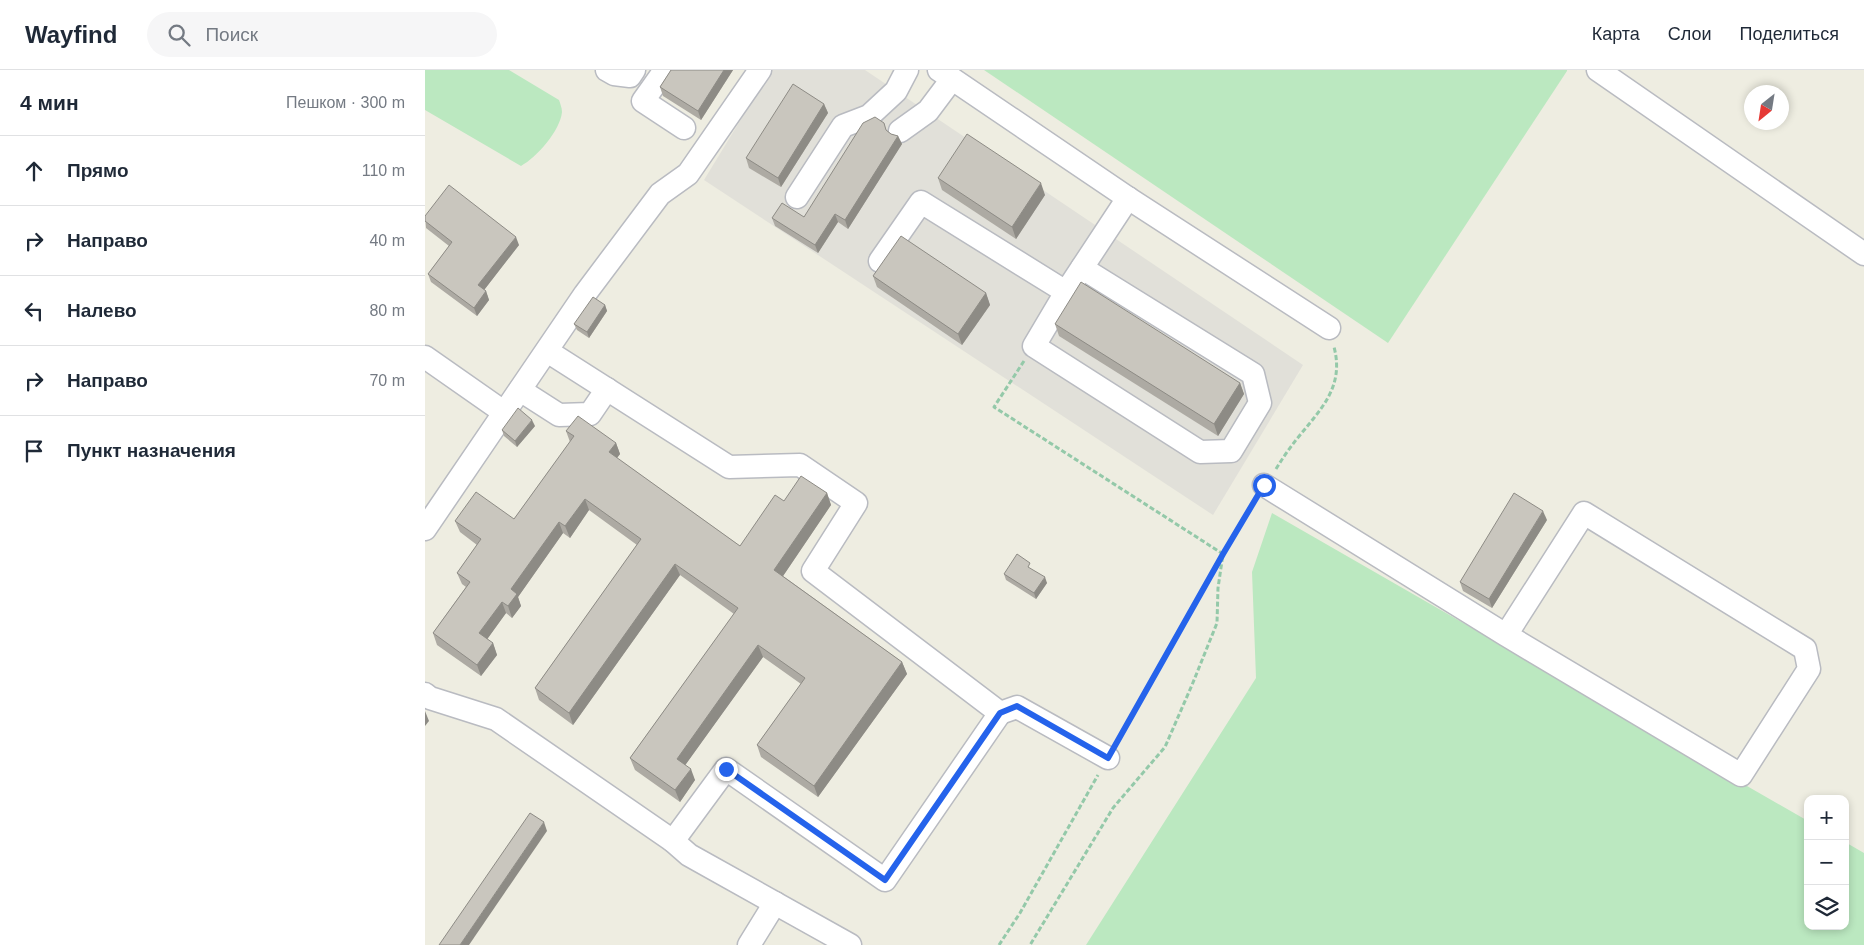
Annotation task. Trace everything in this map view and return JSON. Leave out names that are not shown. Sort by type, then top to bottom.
[{"type":"street","points":[[607,70],[614,74],[630,76],[634,70]]},
{"type":"street","points":[[665,70],[643,101],[683,128]]},
{"type":"street","points":[[425,529],[585,294],[660,194],[688,174],[760,70]]},
{"type":"street","points":[[797,197],[843,126],[869,116],[896,91],[907,70]]},
{"type":"street","points":[[1598,70],[1864,254]]},
{"type":"street","points":[[900,131],[928,111],[945,74],[1128,198],[1329,328]]},
{"type":"street","points":[[1082,268],[1253,374],[1260,403],[1231,452],[1200,452],[1033,346],[1066,292],[1128,198]]},
{"type":"street","points":[[880,261],[921,202],[1066,292]]},
{"type":"street","points":[[547,351],[729,467],[800,465],[855,503],[813,571],[1000,713]]},
{"type":"street","points":[[425,357],[505,413]]},
{"type":"street","points":[[520,390],[559,415],[590,414],[607,389]]},
{"type":"street","points":[[1264,485],[1506,635],[1741,775],[1809,670],[1805,648],[1585,513],[1506,635]]},
{"type":"street","points":[[425,694],[431,698],[496,719],[673,841],[689,856],[850,945]]},
{"type":"street","points":[[673,841],[726,769],[885,880],[1000,713],[1017,706],[1108,758]]},
{"type":"street","points":[[749,945],[775,903]]},
{"type":"path","points":[[999,945],[1020,912],[1264,485],[1296,440],[1319,414],[1331,392],[1338,371],[1336,353],[1329,328]]},
{"type":"path","points":[[1033,346],[994,407],[1223,554]]},
{"type":"path","points":[[1030,945],[1113,808],[1165,747],[1217,623],[1218,588],[1223,554]]},
{"type":"shaded area","points":[[771,70],[865,70],[1303,365],[1213,515],[704,180]]},
{"type":"green space","points":[[425,70],[509,70],[559,100],[562,110],[557,127],[547,143],[521,166],[425,110]]},
{"type":"green space","points":[[984,70],[1567,70],[1567,71],[1388,343]]},
{"type":"green space","points":[[1272,513],[1804,819],[1804,930],[1849,930],[1849,844],[1864,853],[1864,945],[1086,945],[1256,678],[1252,572]]},
{"type":"building","points":[[671,70],[724,70],[698,111],[660,87]]},
{"type":"building","points":[[793,84],[824,104],[778,178],[746,158]]},
{"type":"building","points":[[875,117],[884,123],[886,130],[898,136],[845,220],[835,214],[815,245],[772,218],[782,203],[804,217],[863,123]]},
{"type":"building","points":[[967,134],[1041,183],[1012,227],[938,178]]},
{"type":"building","points":[[449,185],[516,237],[478,285],[486,291],[474,308],[428,274],[452,242],[425,221],[425,216]]},
{"type":"building","points":[[901,236],[986,293],[958,334],[873,276]]},
{"type":"building","points":[[1081,282],[1240,383],[1214,424],[1055,324]]},
{"type":"building","points":[[593,297],[605,305],[587,332],[574,324]]},
{"type":"building","points":[[518,408],[532,420],[515,441],[502,430]]},
{"type":"building","points":[[578,416],[616,443],[609,452],[740,546],[775,495],[784,501],[801,476],[827,493],[774,570],[902,662],[814,786],[757,745],[805,678],[758,645],[677,759],[691,769],[675,790],[630,758],[738,608],[675,564],[569,713],[535,688],[641,539],[585,499],[565,526],[559,522],[511,589],[517,594],[508,606],[502,602],[479,633],[493,643],[477,665],[433,633],[470,582],[457,573],[481,539],[455,521],[476,492],[514,519],[574,436],[566,431]]},
{"type":"building","points":[[1514,493],[1543,511],[1489,599],[1460,582]]},
{"type":"building","points":[[1017,554],[1030,563],[1028,567],[1045,577],[1034,593],[1004,574]]},
{"type":"building","points":[[530,813],[544,822],[460,945],[439,945]]},
{"type":"route","points":[[726,769],[885,880],[1000,713],[1017,706],[1108,758],[1264,485]]}]
